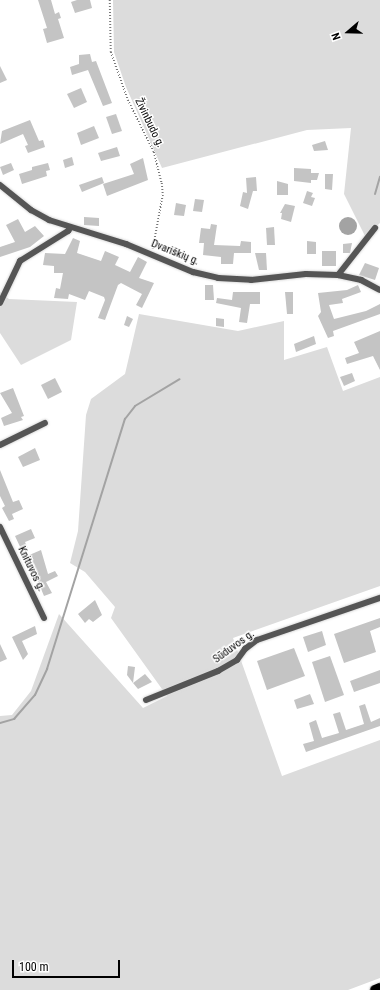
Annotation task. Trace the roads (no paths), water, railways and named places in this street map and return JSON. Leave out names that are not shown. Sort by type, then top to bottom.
[{"type":"highway","points":[[375,990],[380,988]]},
{"type":"street","name":"Dvariškių g.","points":[[0,185],[40,217],[70,228],[126,244],[172,265],[218,278],[251,280],[306,274],[338,274],[361,280],[380,290]]},
{"type":"street","points":[[0,303],[20,261],[68,232],[70,228]]},
{"type":"street","points":[[338,274],[376,228]]},
{"type":"street","points":[[0,445],[46,423]]},
{"type":"street","name":"Knituvos g.","points":[[0,527],[44,618]]},
{"type":"street","name":"Sūduvos g.","points":[[146,700],[218,670],[237,660],[245,648],[257,640],[380,598]]},
{"type":"waterway","points":[[375,194],[380,177]]},
{"type":"waterway","points":[[0,723],[14,719],[35,695],[47,669],[125,419],[135,406],[180,379]]}]
